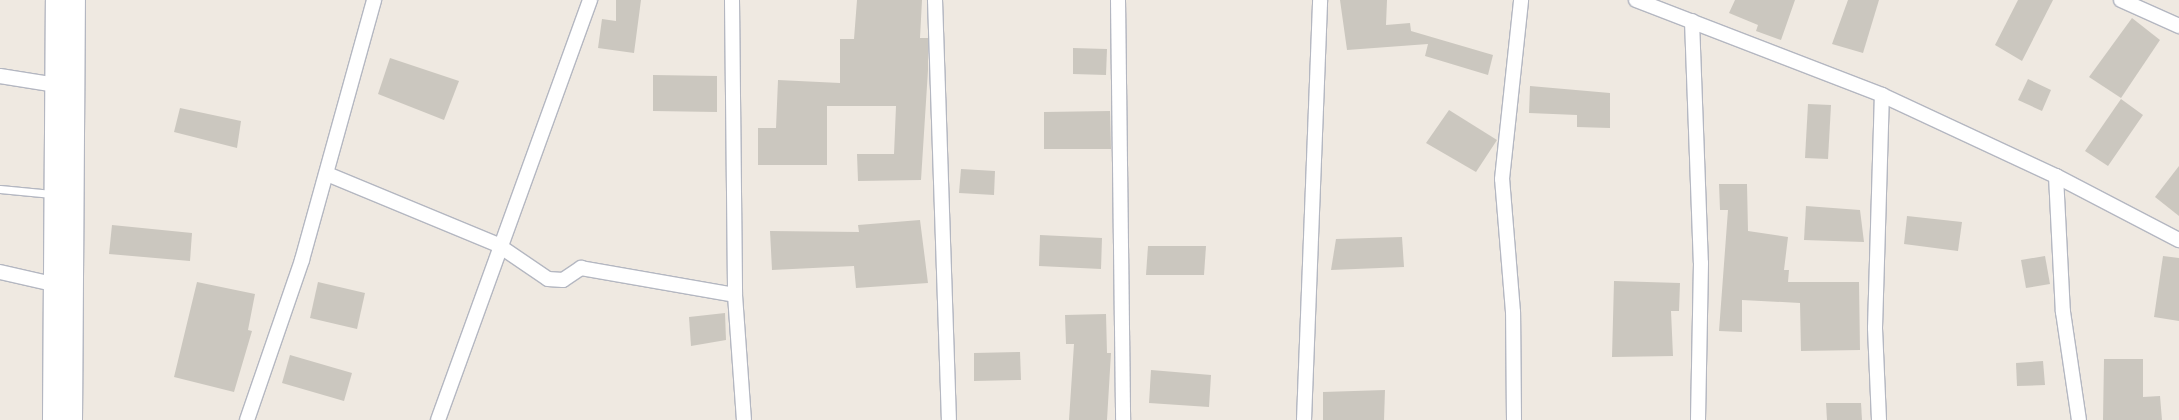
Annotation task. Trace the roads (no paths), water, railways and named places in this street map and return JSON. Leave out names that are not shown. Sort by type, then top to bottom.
[{"type":"street","points":[[53,420],[56,0]]},
{"type":"street","points":[[72,420],[75,0]]},
{"type":"street","points":[[247,420],[327,174],[374,0]]},
{"type":"street","points":[[438,420],[498,245],[590,0]]},
{"type":"street","points":[[732,0],[735,295],[744,420]]},
{"type":"street","points":[[936,0],[948,420]]},
{"type":"street","points":[[1118,0],[1123,420]]},
{"type":"street","points":[[1304,420],[1320,0]]},
{"type":"street","points":[[1514,420],[1513,312],[1502,179],[1521,0]]},
{"type":"street","points":[[1636,0],[1882,95],[2056,176],[2179,240]]},
{"type":"street","points":[[2121,0],[2179,26]]},
{"type":"street","points":[[1692,21],[1701,263],[1698,420]]},
{"type":"street","points":[[0,76],[56,84]]},
{"type":"street","points":[[1879,420],[1875,328],[1882,95]]},
{"type":"street","points":[[327,174],[498,245],[548,279],[563,280],[581,268],[735,295]]},
{"type":"street","points":[[2056,176],[2063,312],[2079,420]]},
{"type":"street","points":[[0,272],[54,284]]},
{"type":"lane","points":[[0,188],[55,195]]}]
